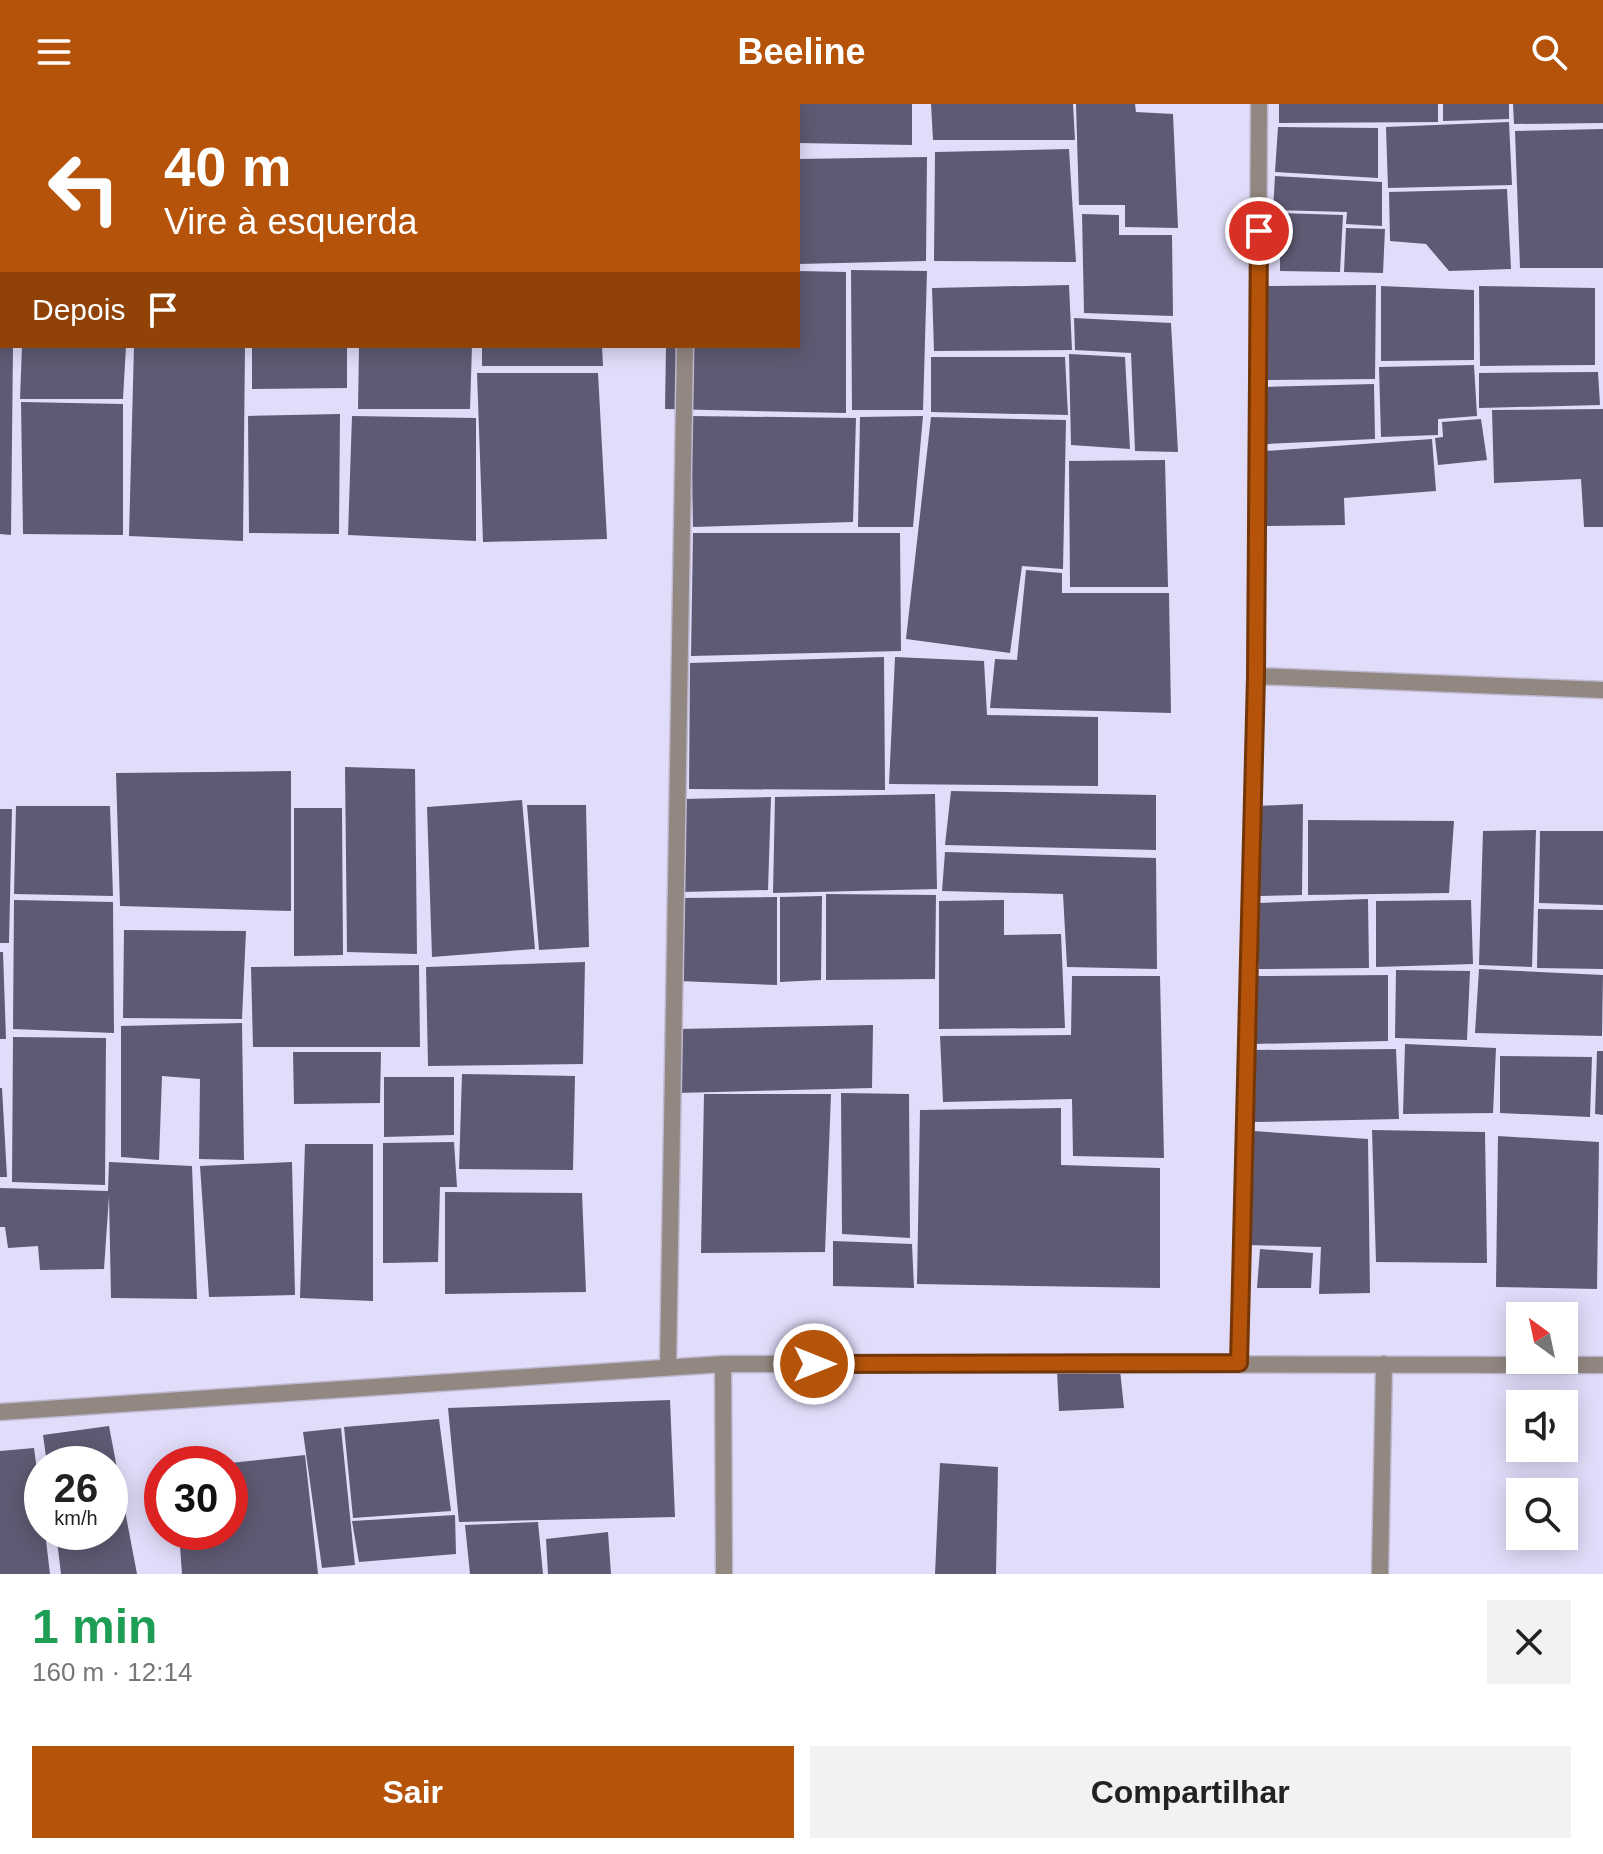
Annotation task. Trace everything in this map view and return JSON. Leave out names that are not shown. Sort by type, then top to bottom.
[{"type":"street","points":[[1239,1363],[1256,676],[1259,104]]},
{"type":"street","points":[[668,1367],[685,348]]},
{"type":"street","points":[[1256,676],[1603,690]]},
{"type":"street","points":[[723,1364],[724,1574]]},
{"type":"street","points":[[0,1412],[723,1364],[1603,1365]]},
{"type":"street","points":[[1380,1574],[1384,1364]]},
{"type":"building","points":[[800,104],[912,104],[912,145],[800,143]]},
{"type":"building","points":[[931,104],[1073,104],[1075,140],[933,140]]},
{"type":"building","points":[[1076,104],[1135,104],[1136,112],[1173,114],[1178,228],[1125,227],[1125,205],[1079,205]]},
{"type":"building","points":[[1279,104],[1438,104],[1438,122],[1279,123]]},
{"type":"building","points":[[1443,104],[1509,104],[1509,119],[1443,121]]},
{"type":"building","points":[[1513,104],[1603,104],[1603,123],[1514,124]]},
{"type":"building","points":[[1509,122],[1512,185],[1388,188],[1386,127]]},
{"type":"building","points":[[1278,127],[1378,128],[1378,178],[1275,172]]},
{"type":"building","points":[[1603,129],[1603,268],[1520,268],[1515,131]]},
{"type":"building","points":[[1069,149],[1076,262],[934,261],[935,152]]},
{"type":"building","points":[[927,157],[926,261],[800,264],[800,159]]},
{"type":"building","points":[[1275,176],[1382,182],[1382,226],[1346,224],[1347,212],[1273,210]]},
{"type":"building","points":[[1507,189],[1511,269],[1449,271],[1426,244],[1390,241],[1389,192]]},
{"type":"building","points":[[1280,213],[1343,215],[1340,272],[1280,271]]},
{"type":"building","points":[[1082,214],[1119,215],[1119,235],[1172,235],[1173,316],[1084,313]]},
{"type":"building","points":[[1346,228],[1385,229],[1383,273],[1344,272]]},
{"type":"building","points":[[851,270],[927,271],[923,410],[852,410]]},
{"type":"building","points":[[800,271],[846,272],[846,413],[665,409],[666,348],[800,348]]},
{"type":"building","points":[[1069,285],[1072,350],[934,351],[932,288]]},
{"type":"building","points":[[1376,285],[1375,379],[1263,380],[1265,286]]},
{"type":"building","points":[[1381,286],[1474,290],[1474,360],[1381,361]]},
{"type":"building","points":[[1479,286],[1595,288],[1595,365],[1480,366]]},
{"type":"building","points":[[1074,318],[1171,323],[1178,452],[1135,451],[1131,353],[1075,350]]},
{"type":"building","points":[[0,348],[13,348],[11,535],[0,534]]},
{"type":"building","points":[[22,348],[126,348],[123,399],[20,399]]},
{"type":"building","points":[[134,348],[245,348],[243,541],[129,536]]},
{"type":"building","points":[[252,348],[347,348],[347,388],[252,389]]},
{"type":"building","points":[[359,348],[472,348],[470,409],[358,409]]},
{"type":"building","points":[[482,348],[602,348],[603,366],[482,366]]},
{"type":"building","points":[[1069,354],[1125,357],[1130,449],[1071,445]]},
{"type":"building","points":[[931,357],[1065,357],[1068,415],[931,412]]},
{"type":"building","points":[[1474,365],[1477,416],[1438,419],[1438,435],[1381,437],[1379,367]]},
{"type":"building","points":[[1598,372],[1600,405],[1479,408],[1479,373]]},
{"type":"building","points":[[477,373],[598,373],[607,539],[483,542]]},
{"type":"building","points":[[1374,384],[1375,439],[1264,444],[1264,387]]},
{"type":"building","points":[[21,402],[123,404],[123,535],[23,534]]},
{"type":"building","points":[[1603,409],[1603,527],[1584,527],[1581,479],[1494,483],[1492,410]]},
{"type":"building","points":[[340,414],[339,534],[249,533],[248,416]]},
{"type":"building","points":[[352,416],[476,418],[476,541],[348,535]]},
{"type":"building","points":[[691,416],[856,418],[853,522],[693,527]]},
{"type":"building","points":[[923,416],[913,527],[858,527],[860,417]]},
{"type":"building","points":[[931,417],[1066,420],[1063,569],[1022,566],[1010,653],[906,639]]},
{"type":"building","points":[[1481,419],[1487,460],[1438,465],[1435,438],[1443,437],[1442,422]]},
{"type":"building","points":[[1432,439],[1436,491],[1344,498],[1345,525],[1266,526],[1265,451]]},
{"type":"building","points":[[1165,460],[1168,587],[1070,587],[1069,461]]},
{"type":"building","points":[[693,533],[900,533],[901,651],[691,656]]},
{"type":"building","points":[[1026,570],[1062,573],[1062,593],[1169,593],[1171,713],[990,708],[995,659],[1017,660]]},
{"type":"building","points":[[884,657],[885,790],[689,789],[690,663]]},
{"type":"building","points":[[895,657],[984,661],[987,715],[1098,717],[1098,786],[889,784]]},
{"type":"building","points":[[345,767],[415,769],[417,954],[347,952]]},
{"type":"building","points":[[291,771],[291,911],[120,906],[116,773]]},
{"type":"building","points":[[951,791],[1156,795],[1156,850],[945,845]]},
{"type":"building","points":[[935,794],[937,889],[773,893],[775,797]]},
{"type":"building","points":[[771,797],[768,890],[682,892],[682,799]]},
{"type":"building","points":[[522,800],[535,949],[432,957],[427,807]]},
{"type":"building","points":[[1303,804],[1302,895],[1258,896],[1257,806]]},
{"type":"building","points":[[527,805],[586,805],[589,947],[539,950]]},
{"type":"building","points":[[16,806],[110,806],[113,896],[14,894]]},
{"type":"building","points":[[294,808],[342,808],[343,955],[294,956]]},
{"type":"building","points":[[0,809],[12,809],[9,943],[0,943]]},
{"type":"building","points":[[1308,820],[1454,821],[1449,893],[1308,895]]},
{"type":"building","points":[[1536,830],[1532,967],[1479,965],[1483,831]]},
{"type":"building","points":[[1540,831],[1603,831],[1603,905],[1539,903]]},
{"type":"building","points":[[945,852],[1156,858],[1157,969],[1067,967],[1063,894],[942,891]]},
{"type":"building","points":[[826,894],[936,895],[935,979],[826,980]]},
{"type":"building","points":[[822,896],[821,980],[780,982],[780,897]]},
{"type":"building","points":[[777,897],[777,985],[679,981],[680,898]]},
{"type":"building","points":[[1368,899],[1369,968],[1259,969],[1259,903]]},
{"type":"building","points":[[14,900],[113,902],[114,1033],[13,1029]]},
{"type":"building","points":[[1004,900],[1004,935],[1061,934],[1065,1028],[939,1029],[939,901]]},
{"type":"building","points":[[1471,900],[1473,964],[1376,967],[1376,901]]},
{"type":"building","points":[[1538,909],[1603,910],[1603,969],[1537,968]]},
{"type":"building","points":[[124,930],[246,931],[242,1019],[123,1018]]},
{"type":"building","points":[[0,952],[3,952],[6,1039],[0,1039]]},
{"type":"building","points":[[585,962],[583,1064],[428,1066],[426,967]]},
{"type":"building","points":[[419,965],[420,1047],[253,1047],[251,967]]},
{"type":"building","points":[[1479,969],[1603,975],[1602,1036],[1475,1033]]},
{"type":"building","points":[[1396,970],[1470,971],[1467,1040],[1395,1038]]},
{"type":"building","points":[[1388,975],[1388,1041],[1255,1044],[1256,976]]},
{"type":"building","points":[[1072,976],[1160,976],[1164,1158],[1073,1156],[1072,1099],[943,1102],[940,1036],[1071,1035]]},
{"type":"building","points":[[242,1023],[244,1160],[199,1159],[200,1079],[162,1076],[159,1160],[121,1157],[121,1026]]},
{"type":"building","points":[[873,1025],[872,1088],[677,1093],[678,1029]]},
{"type":"building","points":[[13,1037],[106,1038],[105,1185],[12,1182]]},
{"type":"building","points":[[1405,1044],[1496,1048],[1493,1113],[1403,1114]]},
{"type":"building","points":[[1396,1049],[1399,1119],[1254,1122],[1254,1050]]},
{"type":"building","points":[[1597,1051],[1603,1051],[1603,1115],[1595,1114]]},
{"type":"building","points":[[293,1052],[381,1052],[380,1103],[294,1104]]},
{"type":"building","points":[[1500,1056],[1592,1057],[1590,1117],[1500,1113]]},
{"type":"building","points":[[462,1074],[575,1076],[573,1170],[459,1169]]},
{"type":"building","points":[[384,1077],[454,1077],[454,1135],[384,1137]]},
{"type":"building","points":[[2,1088],[7,1177],[0,1177]]},
{"type":"building","points":[[841,1093],[909,1094],[910,1238],[842,1234]]},
{"type":"building","points":[[704,1094],[831,1094],[825,1252],[701,1253]]},
{"type":"building","points":[[1061,1108],[1061,1165],[1160,1168],[1160,1288],[917,1284],[920,1110]]},
{"type":"building","points":[[1372,1130],[1485,1132],[1487,1263],[1376,1262]]},
{"type":"building","points":[[1253,1131],[1368,1139],[1370,1293],[1319,1294],[1321,1247],[1249,1245]]},
{"type":"building","points":[[1498,1136],[1599,1142],[1597,1289],[1496,1287]]},
{"type":"building","points":[[454,1142],[457,1187],[440,1187],[438,1262],[383,1263],[383,1143]]},
{"type":"building","points":[[305,1144],[373,1144],[373,1301],[300,1298]]},
{"type":"building","points":[[109,1162],[192,1166],[197,1299],[111,1298],[109,1196],[104,1269],[40,1270],[38,1246],[8,1248],[5,1227],[0,1227],[0,1188],[108,1191]]},
{"type":"building","points":[[292,1162],[295,1295],[209,1297],[200,1166]]},
{"type":"building","points":[[445,1192],[582,1193],[586,1292],[445,1294]]},
{"type":"building","points":[[833,1241],[912,1244],[914,1288],[833,1286]]},
{"type":"building","points":[[1260,1249],[1313,1253],[1311,1288],[1257,1288]]},
{"type":"building","points":[[1120,1370],[1124,1408],[1059,1411],[1057,1371]]},
{"type":"building","points":[[670,1400],[675,1517],[459,1522],[448,1408]]},
{"type":"building","points":[[439,1419],[451,1511],[353,1518],[344,1427]]},
{"type":"building","points":[[109,1426],[113,1446],[45,1446],[43,1435]]},
{"type":"building","points":[[341,1428],[355,1565],[322,1568],[303,1432]]},
{"type":"building","points":[[24,1449],[24,1550],[47,1550],[50,1574],[0,1574],[0,1451]]},
{"type":"building","points":[[305,1455],[318,1574],[182,1574],[180,1550],[248,1550],[248,1461]]},
{"type":"building","points":[[940,1463],[998,1467],[996,1574],[935,1574]]},
{"type":"building","points":[[455,1515],[456,1554],[359,1562],[352,1521]]},
{"type":"building","points":[[538,1522],[543,1574],[470,1574],[465,1525]]},
{"type":"building","points":[[128,1526],[137,1574],[61,1574],[58,1550],[128,1550]]},
{"type":"building","points":[[608,1532],[611,1574],[548,1574],[546,1539]]},
{"type":"route","points":[[814,1364],[1239,1363],[1256,676],[1259,231]]}]
